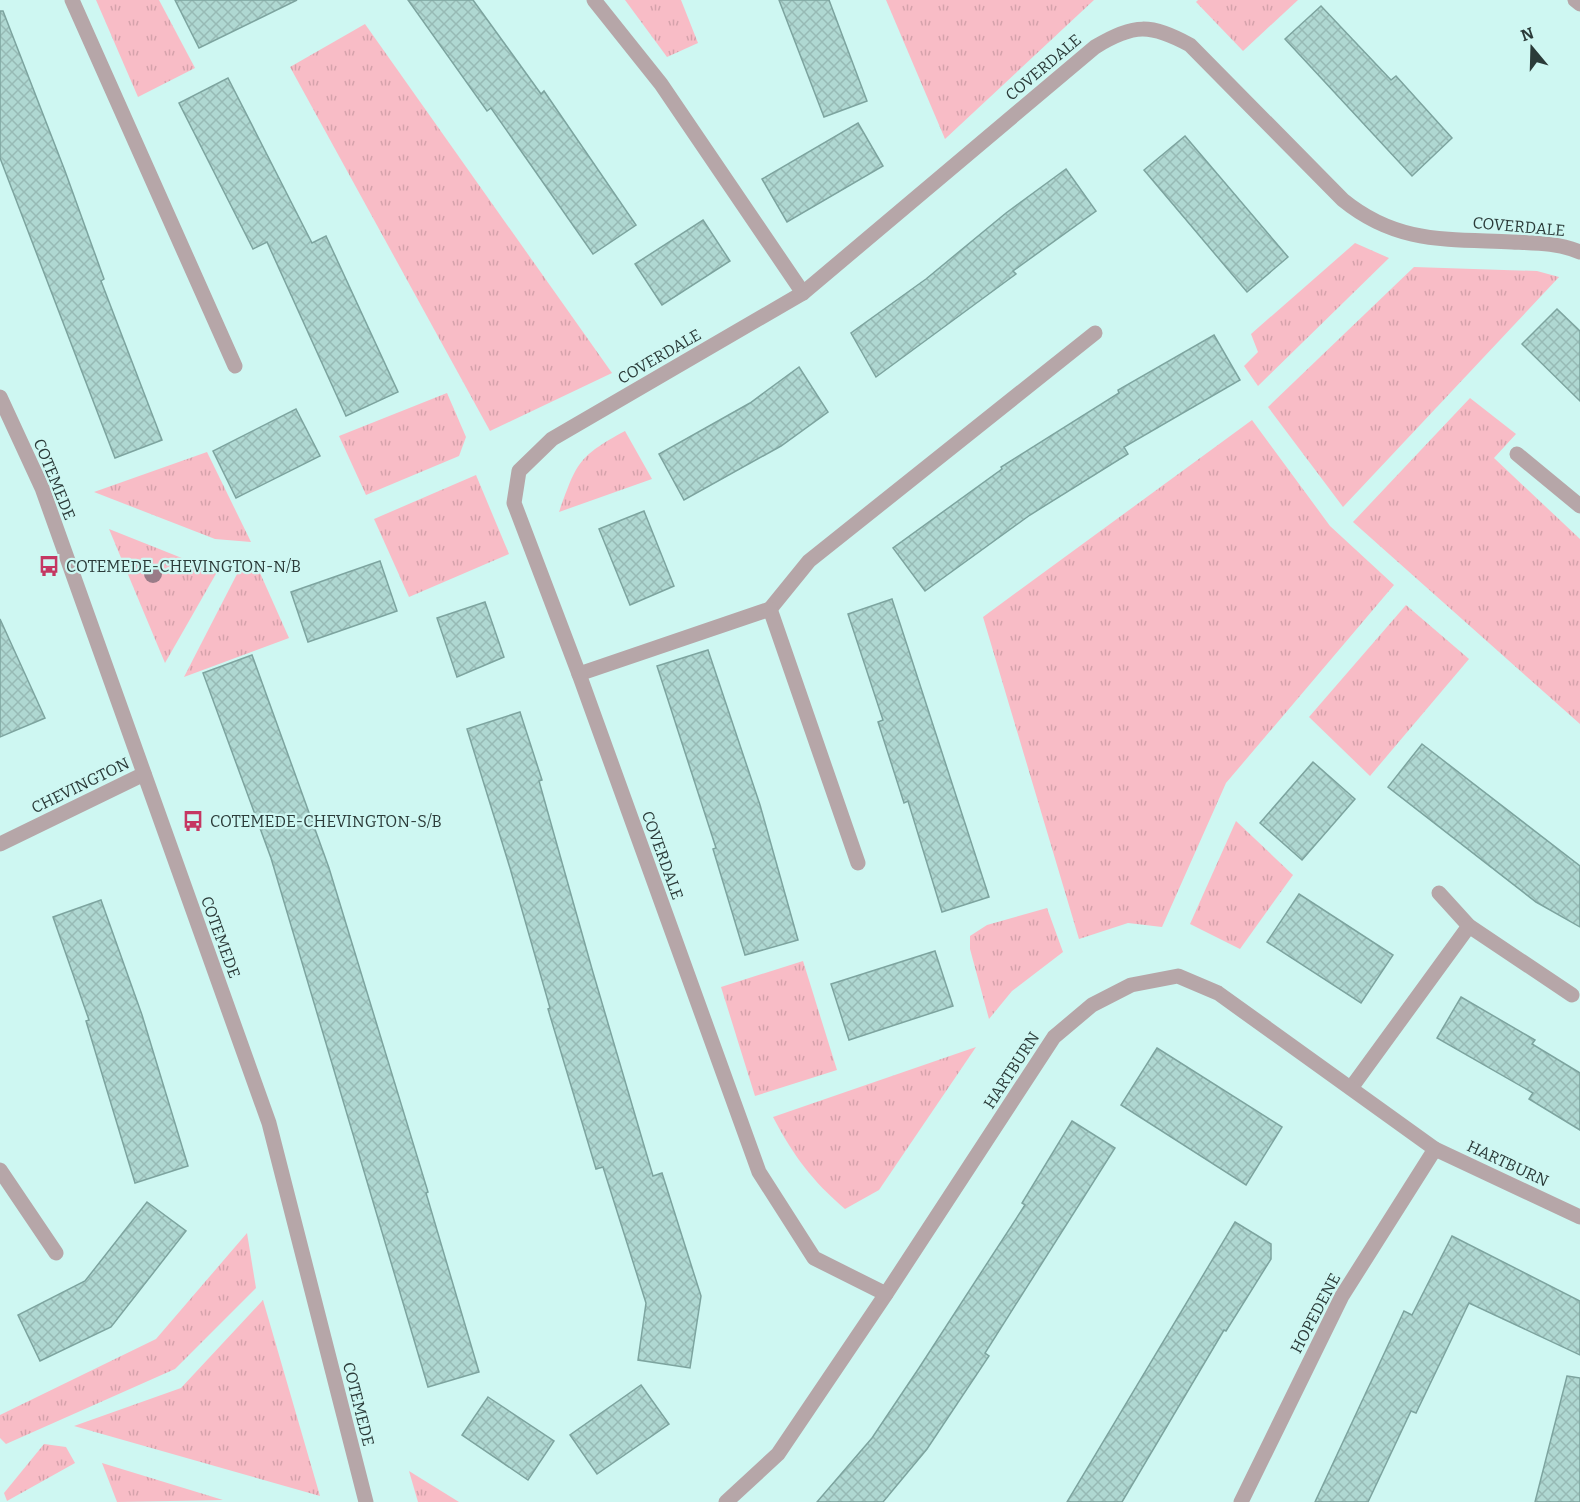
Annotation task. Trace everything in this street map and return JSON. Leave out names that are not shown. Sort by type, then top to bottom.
[{"type":"street","points":[[72,0],[235,366]]},
{"type":"street","points":[[594,0],[661,84],[802,293]]},
{"type":"street","points":[[1575,0],[1580,4]]},
{"type":"street","name":"COVERDALE","points":[[886,1294],[814,1258],[759,1172],[579,674],[514,503],[519,471],[552,439],[802,293],[1095,47],[1117,33],[1142,27],[1165,32],[1191,45],[1343,200],[1365,218],[1389,229],[1423,237],[1543,243],[1580,252]]},
{"type":"street","points":[[579,674],[770,609],[809,561],[1095,333]]},
{"type":"street","name":"COTEMEDE","points":[[0,398],[42,488],[269,1123],[366,1502]]},
{"type":"street","points":[[1517,454],[1580,506]]},
{"type":"street","points":[[770,609],[858,863]]},
{"type":"street","name":"CHEVINGTON","points":[[0,844],[144,774]]},
{"type":"street","points":[[1438,893],[1469,926],[1572,995]]},
{"type":"street","points":[[1351,1088],[1469,926]]},
{"type":"street","name":"HARTBURN","points":[[726,1502],[778,1454],[1054,1037],[1092,1005],[1131,985],[1178,976],[1218,993],[1435,1149],[1580,1217]]},
{"type":"street","name":"HOPEDENE","points":[[1241,1502],[1342,1296],[1435,1149]]},
{"type":"street","points":[[0,1170],[56,1253]]},
{"type":"green space","points":[[96,0],[159,0],[195,68],[138,97]]},
{"type":"green space","points":[[625,0],[681,0],[698,43],[667,57]]},
{"type":"green space","points":[[886,0],[1094,0],[945,139]]},
{"type":"green space","points":[[1198,0],[1298,0],[1243,51],[1196,2]]},
{"type":"green space","points":[[365,24],[612,373],[490,431],[290,67]]},
{"type":"green space","points":[[1355,243],[1389,258],[1258,386],[1244,366],[1258,352],[1251,334]]},
{"type":"green space","points":[[1414,267],[1537,271],[1559,277],[1343,507],[1268,407]]},
{"type":"green space","points":[[447,393],[466,437],[459,456],[366,495],[339,436]]},
{"type":"green space","points":[[1470,398],[1516,434],[1494,458],[1580,539],[1580,724],[1353,522]]},
{"type":"green space","points":[[1252,420],[1330,526],[1394,585],[1226,783],[1162,927],[1128,923],[1079,939],[983,617]]},
{"type":"green space","points":[[625,431],[652,479],[559,512],[570,482],[581,463],[597,448]]},
{"type":"green space","points":[[207,452],[251,542],[215,539],[94,492]]},
{"type":"green space","points":[[476,475],[509,554],[409,597],[374,519]]},
{"type":"green space","points":[[109,529],[217,572],[165,663]]},
{"type":"green space","points":[[256,564],[289,638],[184,677],[237,574]]},
{"type":"green space","points":[[1406,605],[1469,659],[1370,776],[1309,717]]},
{"type":"green space","points":[[1236,821],[1293,875],[1240,949],[1190,924]]},
{"type":"green space","points":[[1047,908],[1063,952],[1012,991],[989,1019],[970,949],[970,936],[987,925]]},
{"type":"green space","points":[[803,961],[837,1070],[755,1096],[721,987]]},
{"type":"green space","points":[[976,1047],[879,1190],[845,1209],[804,1167],[773,1117]]},
{"type":"green space","points":[[247,1233],[256,1288],[175,1369],[6,1444],[0,1438],[0,1415],[156,1339]]},
{"type":"green space","points":[[263,1300],[320,1496],[74,1426],[181,1388]]},
{"type":"green space","points":[[44,1444],[66,1447],[75,1463],[7,1501],[4,1493]]},
{"type":"green space","points":[[102,1463],[223,1500],[117,1502]]},
{"type":"green space","points":[[409,1471],[459,1502],[418,1502]]},
{"type":"building","points":[[175,0],[297,0],[199,48]]},
{"type":"building","points":[[408,0],[473,0],[541,94],[544,91],[636,225],[593,254],[491,108],[487,111]]},
{"type":"building","points":[[779,0],[829,0],[867,101],[824,117]]},
{"type":"building","points":[[1321,6],[1391,80],[1396,76],[1452,138],[1412,176],[1285,39]]},
{"type":"building","points":[[0,11],[3,11],[65,171],[104,279],[101,281],[162,440],[115,458],[0,158]]},
{"type":"building","points":[[228,78],[312,243],[326,236],[398,392],[346,416],[267,242],[253,249],[179,103]]},
{"type":"building","points":[[858,123],[883,166],[787,222],[762,179]]},
{"type":"building","points":[[1185,136],[1288,257],[1247,292],[1144,170]]},
{"type":"building","points":[[1066,169],[1096,211],[1013,271],[1016,274],[876,377],[851,333],[926,279],[1006,213]]},
{"type":"building","points":[[703,220],[730,261],[662,305],[635,264]]},
{"type":"building","points":[[1557,309],[1580,331],[1580,401],[1522,344]]},
{"type":"building","points":[[1214,335],[1240,380],[1124,447],[1128,454],[1030,515],[925,591],[893,548],[1002,469],[1001,467],[1119,393],[1118,390]]},
{"type":"building","points":[[799,367],[828,412],[781,446],[684,500],[659,454],[750,403]]},
{"type":"building","points":[[296,409],[320,456],[236,498],[213,451]]},
{"type":"building","points":[[644,511],[674,586],[630,605],[599,529]]},
{"type":"building","points":[[380,561],[397,611],[308,642],[291,592]]},
{"type":"building","points":[[892,599],[989,897],[942,912],[908,801],[904,803],[878,722],[883,720],[848,614]]},
{"type":"building","points":[[485,602],[504,657],[457,677],[437,618]]},
{"type":"building","points":[[0,619],[45,718],[0,737]]},
{"type":"building","points":[[708,650],[760,805],[798,940],[745,955],[713,849],[716,848],[657,666]]},
{"type":"building","points":[[252,655],[329,868],[428,1192],[426,1193],[479,1372],[428,1387],[271,858],[203,673]]},
{"type":"building","points":[[520,712],[542,780],[539,781],[653,1176],[662,1173],[701,1296],[690,1368],[638,1360],[646,1303],[603,1167],[596,1169],[548,1009],[550,1008],[510,868],[467,729]]},
{"type":"building","points":[[1422,744],[1580,866],[1580,927],[1536,902],[1388,787]]},
{"type":"building","points":[[1313,762],[1355,799],[1302,860],[1260,823]]},
{"type":"building","points":[[1299,894],[1393,955],[1361,1003],[1267,942]]},
{"type":"building","points":[[101,900],[142,1015],[188,1166],[135,1183],[86,1021],[89,1020],[53,917]]},
{"type":"building","points":[[935,951],[953,1006],[849,1040],[831,984]]},
{"type":"building","points":[[1461,997],[1535,1040],[1532,1044],[1580,1073],[1580,1130],[1529,1099],[1533,1093],[1437,1038]]},
{"type":"building","points":[[1157,1048],[1282,1127],[1246,1185],[1121,1105]]},
{"type":"building","points":[[1072,1121],[1115,1148],[985,1353],[989,1356],[927,1449],[883,1502],[817,1502],[872,1438],[919,1368],[1025,1205],[1022,1203]]},
{"type":"building","points":[[147,1202],[186,1231],[111,1327],[40,1361],[18,1315],[85,1281]]},
{"type":"building","points":[[1235,1222],[1271,1244],[1271,1259],[1226,1331],[1224,1330],[1122,1502],[1067,1502]]},
{"type":"building","points":[[1452,1236],[1580,1301],[1580,1355],[1469,1303],[1416,1413],[1411,1411],[1368,1502],[1315,1502],[1404,1311],[1412,1315]]},
{"type":"building","points":[[1567,1376],[1580,1378],[1580,1502],[1535,1502]]},
{"type":"building","points":[[641,1385],[669,1424],[597,1474],[570,1435]]},
{"type":"building","points":[[488,1397],[554,1441],[528,1480],[462,1435]]},
{"type":"place","name":"COTEMEDE-CHEVINGTON-N/B","points":[[49,566]]},
{"type":"place","name":"COTEMEDE-CHEVINGTON-S/B","points":[[193,821]]}]
